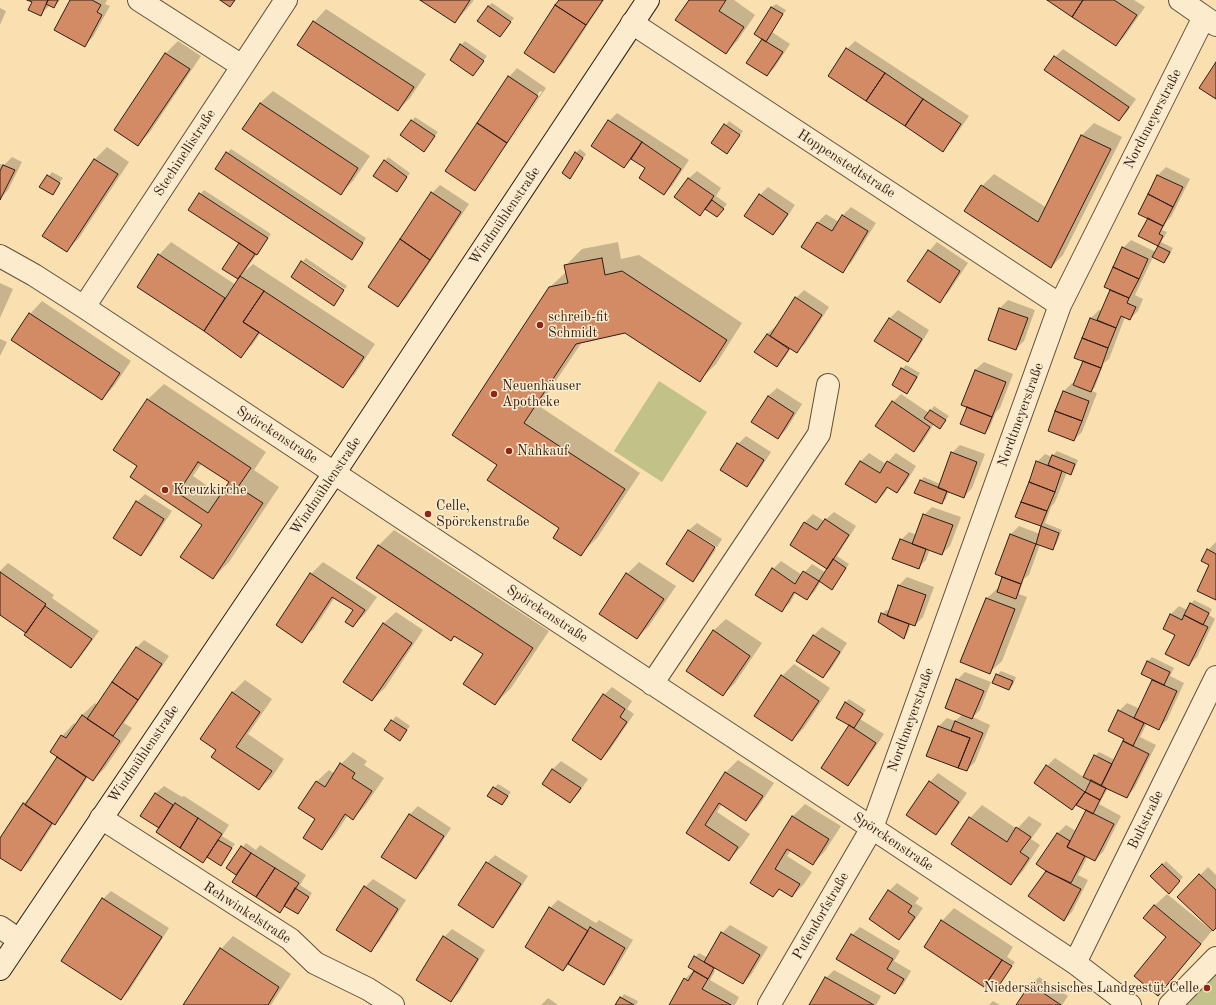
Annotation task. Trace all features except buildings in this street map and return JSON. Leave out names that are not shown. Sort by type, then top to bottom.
[{"type":"street","points":[[140,0],[242,66]]},
{"type":"street","name":"Stechinellistraße","points":[[84,307],[286,0]]},
{"type":"street","name":"Windmühlenstraße","points":[[0,969],[334,472],[648,0]]},
{"type":"street","points":[[1180,0],[1210,21]]},
{"type":"street","name":"Nordtmeyerstraße","points":[[872,828],[1060,305],[1210,21]]},
{"type":"street","name":"Hoppenstedtstraße","points":[[632,23],[1060,305]]},
{"type":"street","name":"Spörckenstraße","points":[[0,256],[34,275],[84,307],[652,684],[872,828],[1075,963],[1124,1003]]},
{"type":"street","points":[[652,684],[819,434],[828,385]]},
{"type":"street","name":"Bultstraße","points":[[1075,963],[1216,677]]},
{"type":"street","name":"Rehwinkelstraße","points":[[101,818],[290,939],[315,964],[368,989],[393,1005]]},
{"type":"street","name":"Pufendorfstraße","points":[[769,1005],[872,828]]},
{"type":"street","points":[[0,927],[20,940]]},
{"type":"street","points":[[1170,1005],[1216,958]]},
{"type":"shaded area","points":[[659,381],[707,412],[662,482],[614,451]]},
{"type":"shaded area","name":"Niedersächsisches Landgestüt Celle","points":[[1216,971],[1216,1005],[1182,1005]]},
{"type":"place","name":"schreib-fit Schmidt","points":[[540,325]]},
{"type":"place","name":"Neuenhäuser Apotheke","points":[[494,394]]},
{"type":"place","name":"Nahkauf","points":[[509,451]]},
{"type":"place","name":"Kreuzkirche","points":[[165,490]]},
{"type":"place","name":"Celle, Spörckenstraße","points":[[428,514]]},
{"type":"place","name":"Niedersächsisches Landgestüt Celle","points":[[1207,988]]}]
